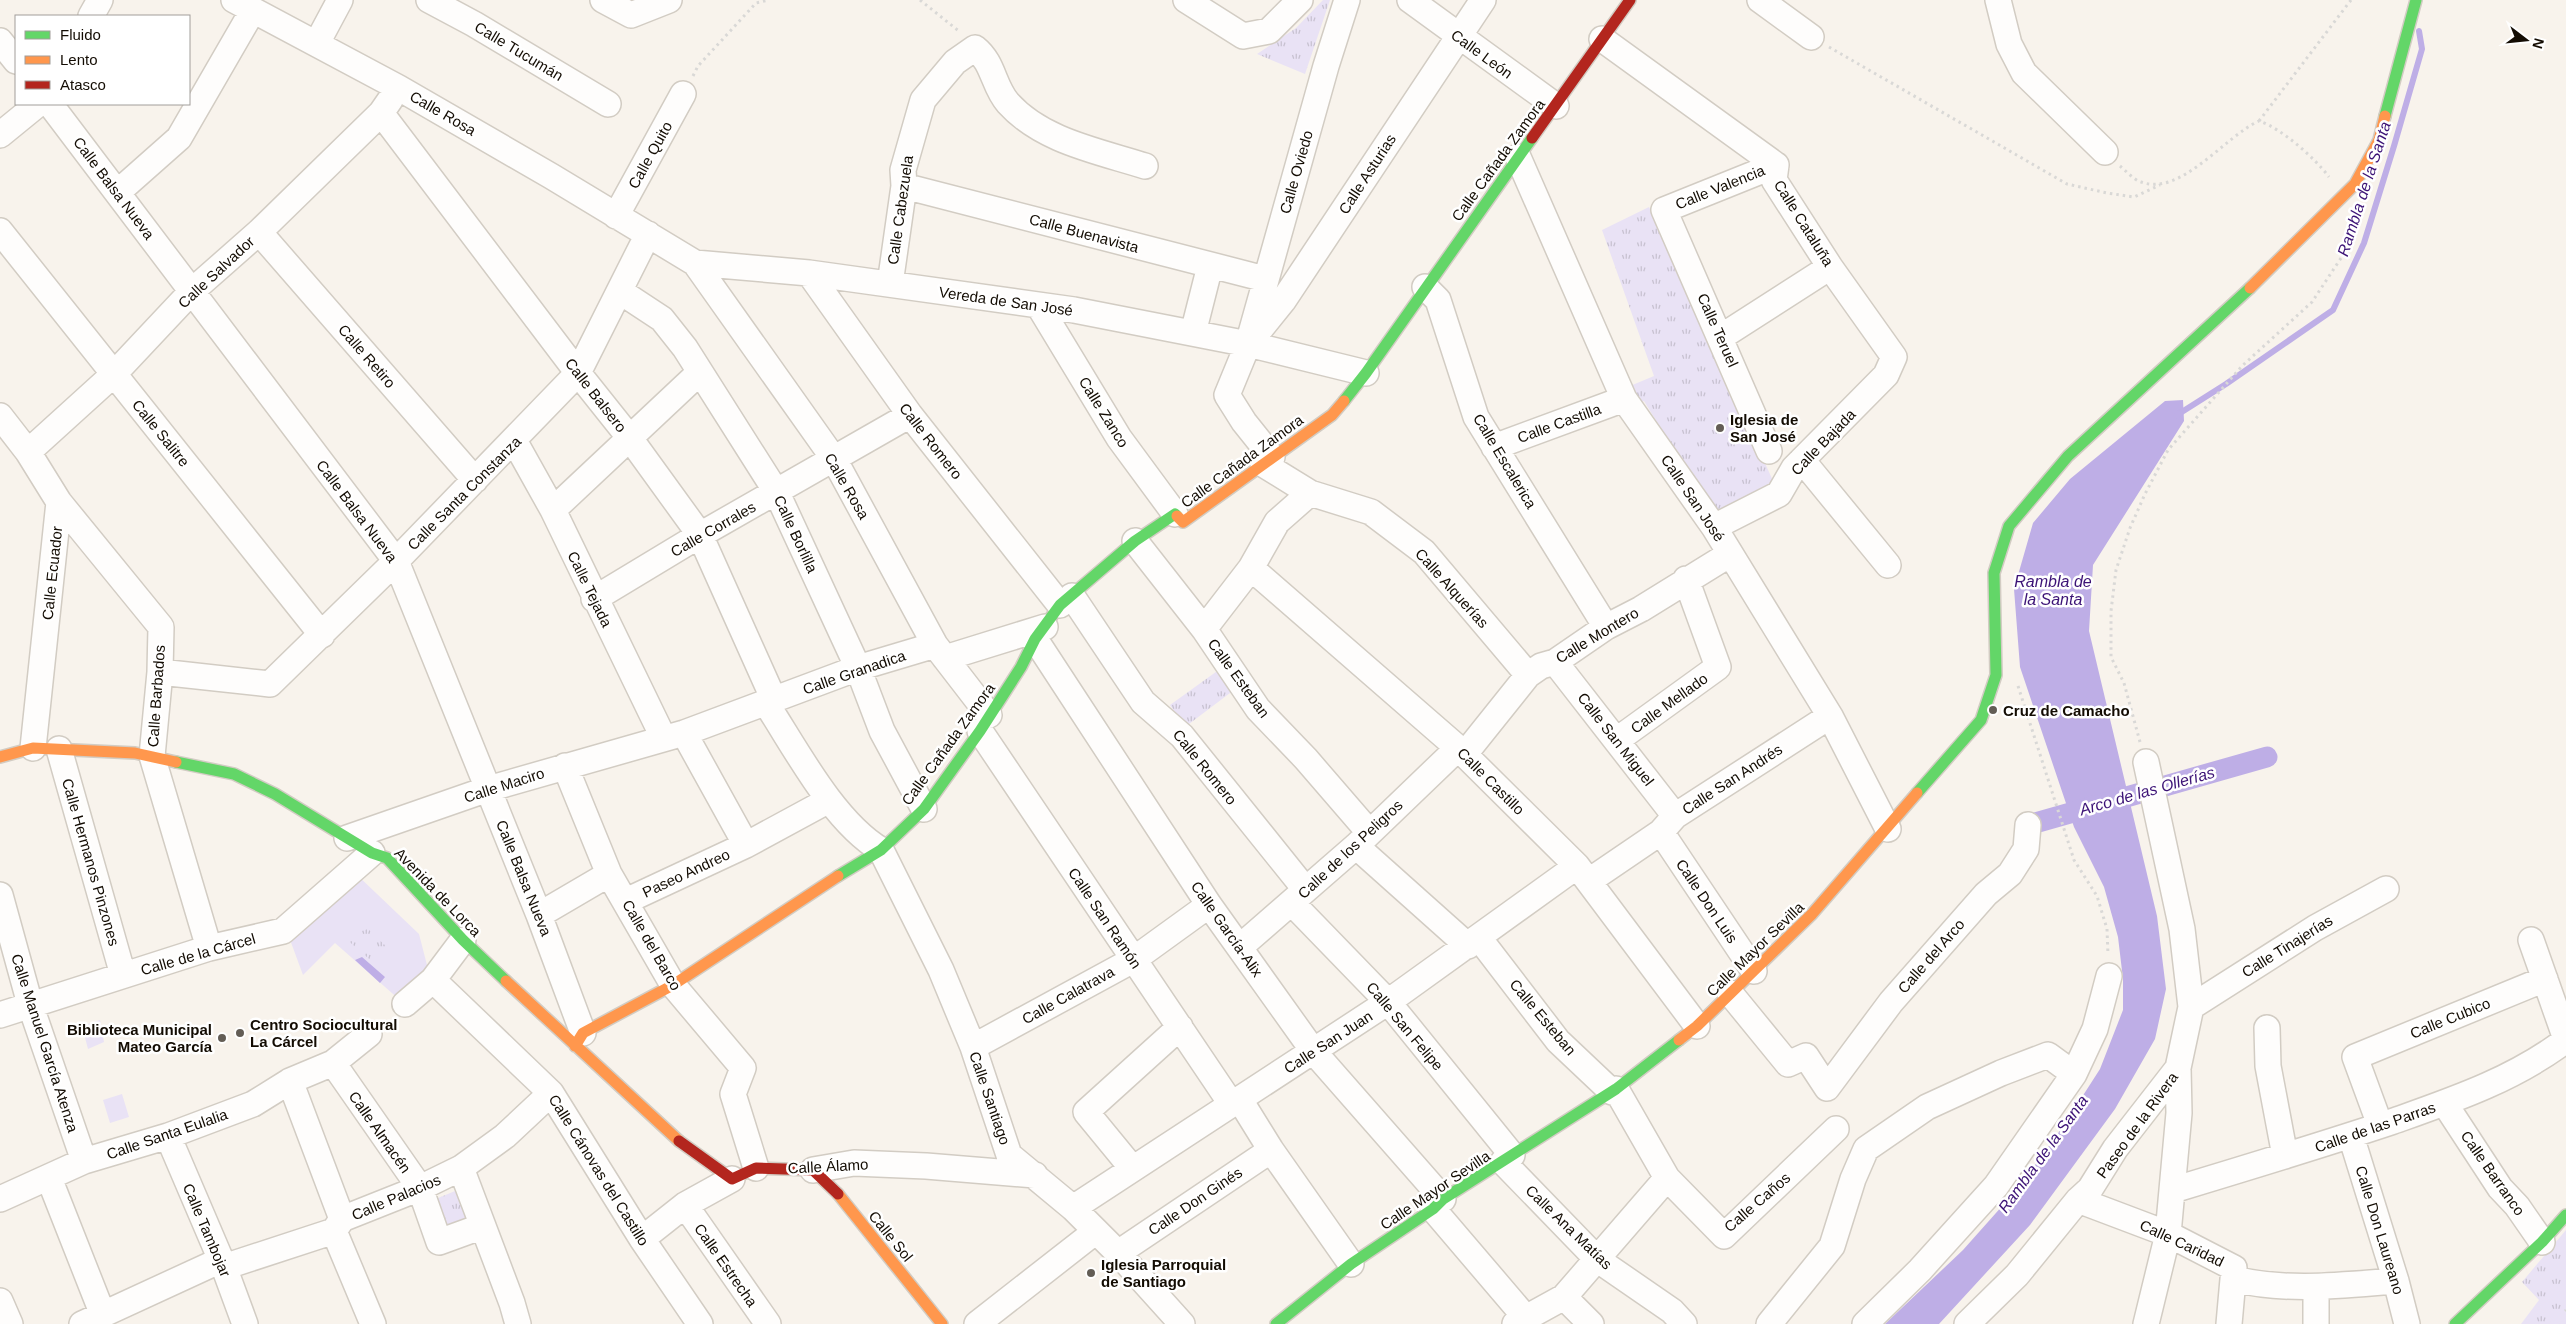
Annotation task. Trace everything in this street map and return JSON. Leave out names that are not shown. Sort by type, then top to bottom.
[{"type":"street","points":[[92,15],[100,0]]},
{"type":"street","points":[[317,43],[340,0]]},
{"type":"street","name":"Calle Tucumán","points":[[429,0],[474,24],[608,104]]},
{"type":"street","points":[[603,0],[631,15],[669,0]]},
{"type":"street","points":[[1186,0],[1243,36],[1269,31],[1300,0]]},
{"type":"street","name":"Calle Oviedo","points":[[1248,344],[1326,66],[1348,0]]},
{"type":"street","name":"Calle León","points":[[1410,0],[1556,106]]},
{"type":"street","name":"Calle Asturias","points":[[1248,344],[1283,301],[1483,0]]},
{"type":"street","name":"Calle Cañada Zamora","points":[[579,1039],[673,985],[818,888],[881,850],[924,809],[1021,667],[1040,633],[1066,601],[1135,541],[1176,514],[1183,522],[1332,415],[1366,373],[1425,287],[1630,0]]},
{"type":"street","points":[[1760,0],[1811,37]]},
{"type":"street","points":[[1998,0],[2009,44],[2024,73],[2105,152]]},
{"type":"street","name":"Calle Mayor Sevilla","points":[[1276,1324],[1351,1264],[1438,1204],[1614,1091],[1697,1026],[1812,914],[1888,829],[1981,720],[1996,675],[1994,573],[2009,526],[2068,456],[2286,256],[2344,198],[2355,184],[2379,140],[2416,0]]},
{"type":"street","points":[[118,192],[179,138],[244,5]]},
{"type":"street","name":"Calle Rosa","points":[[244,5],[399,88],[648,234]]},
{"type":"street","points":[[0,40],[15,60]]},
{"type":"street","name":"Calle Cataluña","points":[[1602,40],[1776,164],[1774,180],[1830,267],[1894,357]]},
{"type":"street","points":[[975,48],[985,56],[1006,101],[1018,113],[1056,138],[1145,166]]},
{"type":"street","name":"Calle Cabezuela","points":[[890,284],[904,186],[903,170],[923,100],[955,62],[975,48]]},
{"type":"street","name":"Calle Salvador","points":[[28,452],[114,374],[192,291],[259,232],[381,114],[399,88]]},
{"type":"street","name":"Calle Quito","points":[[616,216],[683,94]]},
{"type":"street","points":[[0,134],[37,105]]},
{"type":"street","name":"Calle Balsa Nueva","points":[[51,105],[396,561],[539,915],[579,1039]]},
{"type":"street","name":"Calle Balsero","points":[[381,114],[629,437],[700,535],[770,701],[829,800],[870,843],[881,850]]},
{"type":"street","name":"Calle San José","points":[[1518,157],[1624,399],[1714,527],[1830,716],[1888,829]]},
{"type":"street","name":"Calle Valencia","points":[[1664,210],[1776,164]]},
{"type":"street","name":"Calle Buenavista","points":[[904,186],[1265,279]]},
{"type":"street","name":"Calle Teruel","points":[[1664,210],[1721,337],[1769,451]]},
{"type":"street","name":"Calle Salitre","points":[[0,231],[322,635]]},
{"type":"street","name":"Calle Retiro","points":[[259,232],[475,480]]},
{"type":"street","name":"Vereda de San José","points":[[648,234],[695,263],[809,273],[1038,306],[1248,344],[1366,373]]},
{"type":"street","name":"Calle Santa Constanza","points":[[160,672],[270,684],[322,635],[515,442],[578,373],[621,292],[648,234]]},
{"type":"street","name":"Calle Rosa","points":[[695,263],[834,459],[940,652],[984,723]]},
{"type":"street","points":[[1193,333],[1210,266]]},
{"type":"street","points":[[1721,337],[1830,267]]},
{"type":"street","name":"Calle Romero","points":[[809,273],[910,415],[1066,601],[1143,702],[1182,736],[1298,896]]},
{"type":"street","name":"Calle Escalerica","points":[[1425,287],[1438,300],[1476,417],[1606,627]]},
{"type":"street","name":"Calle Borlilla","points":[[621,292],[662,319],[685,348],[777,493],[858,668],[882,731],[924,809]]},
{"type":"street","name":"Calle Zanco","points":[[1038,306],[1119,438],[1176,514]]},
{"type":"street","name":"Calle Alquerías","points":[[1248,344],[1227,395],[1268,460],[1310,493],[1371,512],[1424,552],[1528,675]]},
{"type":"street","name":"Calle Bajada","points":[[1714,527],[1779,494],[1794,468],[1886,375],[1894,357]]},
{"type":"street","points":[[553,510],[700,372]]},
{"type":"street","name":"Calle Castilla","points":[[1494,447],[1624,399]]},
{"type":"street","name":"Calle Corrales","points":[[594,599],[700,535],[777,493],[910,415]]},
{"type":"street","points":[[0,416],[28,452],[59,502]]},
{"type":"street","name":"Calle Tejada","points":[[515,442],[553,510],[594,599],[674,735]]},
{"type":"street","points":[[1802,460],[1888,566]]},
{"type":"street","points":[[1204,630],[1251,568],[1277,522],[1310,493]]},
{"type":"street","name":"Calle Barbados","points":[[59,502],[161,627],[160,672],[152,756],[209,948]]},
{"type":"street","name":"Calle Ecuador","points":[[33,748],[59,502]]},
{"type":"street","name":"Calle Esteban","points":[[1135,541],[1204,630],[1258,709],[1306,759],[1362,839],[1473,942],[1558,1041],[1614,1091]]},
{"type":"street","name":"Calle Montero","points":[[1458,748],[1468,750],[1528,675],[1541,666],[1555,662],[1606,627],[1641,609],[1730,554]]},
{"type":"street","name":"Calle Castillo","points":[[1251,568],[1458,748],[1583,873],[1697,1026]]},
{"type":"street","name":"Calle Mellado","points":[[1617,740],[1718,667],[1686,580]]},
{"type":"street","name":"Calle Granadica","points":[[674,735],[858,668],[1040,633]]},
{"type":"street","name":"Calle García-Alix","points":[[1040,633],[1209,905],[1314,1052],[1438,1204],[1521,1321]]},
{"type":"street","name":"Calle San Miguel","points":[[1555,662],[1617,740],[1668,824]]},
{"type":"street","name":"Calle San Andrés","points":[[1583,873],[1668,824],[1830,716]]},
{"type":"street","name":"Calle San Ramón","points":[[984,723],[1133,960],[1351,1264]]},
{"type":"street","name":"Calle Maciro","points":[[347,838],[488,789],[674,735]]},
{"type":"street","name":"Paseo Andreo","points":[[674,735],[746,845]]},
{"type":"street","name":"Avenida de Lorca","points":[[0,757],[33,748],[59,749],[152,756],[234,774],[275,794],[372,853],[387,858],[463,940],[579,1039],[682,1144],[732,1179]]},
{"type":"street","name":"Calle de los Peligros","points":[[1240,947],[1362,839],[1458,748]]},
{"type":"street","name":"Calle Hermanos Pinzones","points":[[59,749],[123,975]]},
{"type":"street","name":"Paseo de la Rivera","points":[[1967,1324],[2018,1275],[2078,1200],[2090,1189],[2115,1149],[2178,1068],[2191,1007],[2182,929],[2146,762]]},
{"type":"street","name":"Calle del Barco","points":[[565,766],[609,874],[673,985],[743,1068],[733,1094],[756,1168]]},
{"type":"street","name":"Paseo Andreo","points":[[626,901],[746,845],[829,800]]},
{"type":"street","name":"Calle Don Luis","points":[[1668,824],[1754,970]]},
{"type":"street","name":"Calle del Arco","points":[[1730,993],[1788,1064],[1806,1056],[1826,1088],[1891,1002],[1986,894],[2010,874],[2026,849],[2028,824]]},
{"type":"street","name":"Calle Santiago","points":[[881,850],[941,970],[973,1047],[1009,1155],[1073,1208],[1118,1253],[1182,1324]]},
{"type":"street","name":"Calle de la Cárcel","points":[[0,1015],[209,948],[283,931],[372,853]]},
{"type":"street","name":"Calle San Juan","points":[[1073,1208],[1132,1168],[1314,1052],[1473,942],[1583,873]]},
{"type":"street","points":[[539,915],[609,874]]},
{"type":"street","name":"Calle Tinajerías","points":[[2191,1007],[2315,928],[2386,889]]},
{"type":"street","name":"Calle Manuel García Atenza","points":[[0,895],[30,1004],[84,1161]]},
{"type":"street","name":"Calle San Felipe","points":[[1298,896],[1388,1002],[1508,1159]]},
{"type":"street","name":"Calle Calatrava","points":[[973,1047],[1133,960],[1209,905]]},
{"type":"street","points":[[405,1004],[433,980],[463,940]]},
{"type":"street","points":[[2531,940],[2566,1039]]},
{"type":"street","points":[[1865,1324],[1920,1270],[1996,1186],[2074,1074],[2095,1028],[2108,976]]},
{"type":"street","name":"Calle Cubico","points":[[2380,1125],[2355,1057],[2545,978]]},
{"type":"street","name":"Calle Cánovas del Castillo","points":[[433,980],[551,1092],[642,1239],[700,1324]]},
{"type":"street","points":[[1132,1168],[1086,1112],[1180,1027]]},
{"type":"street","points":[[2267,1028],[2268,1066],[2285,1156]]},
{"type":"street","name":"Calle Santa Eulalia","points":[[0,1199],[84,1161],[168,1136],[253,1104],[290,1082],[333,1064],[369,1034]]},
{"type":"street","name":"Calle de las Parras","points":[[2173,1190],[2351,1136],[2444,1104],[2500,1082],[2566,1039]]},
{"type":"street","points":[[1769,1324],[1832,1246],[1853,1179],[1866,1149],[1927,1107],[2002,1073],[2048,1055],[2074,1074]]},
{"type":"street","name":"Calle Almacén","points":[[333,1064],[420,1188],[439,1242],[483,1226]]},
{"type":"street","points":[[2146,1324],[2168,1234],[2179,1113],[2178,1068]]},
{"type":"street","points":[[290,1082],[373,1324]]},
{"type":"street","name":"Calle Caños","points":[[1614,1091],[1667,1178],[1724,1236],[1836,1129]]},
{"type":"street","name":"Calle Palacios","points":[[93,1320],[222,1264],[338,1225],[461,1168],[505,1136],[551,1092]]},
{"type":"street","name":"Calle Barranco","points":[[2444,1104],[2500,1188],[2517,1206],[2542,1242]]},
{"type":"street","name":"Calle Tambojar","points":[[168,1136],[245,1324]]},
{"type":"street","name":"Calle Don Laureano","points":[[2351,1136],[2396,1281],[2407,1324]]},
{"type":"street","name":"Calle Don Ginés","points":[[1118,1253],[1271,1150]]},
{"type":"street","name":"Calle Ana Matías","points":[[1508,1159],[1598,1260],[1672,1311],[1684,1324]]},
{"type":"street","name":"Calle Álamo","points":[[642,1239],[685,1205],[756,1168],[813,1170],[854,1163],[926,1166],[1035,1175]]},
{"type":"street","points":[[461,1168],[512,1302],[518,1324]]},
{"type":"street","name":"Calle Sol","points":[[813,1170],[832,1187],[942,1324]]},
{"type":"street","points":[[49,1178],[93,1320]]},
{"type":"street","points":[[1521,1321],[1564,1297],[1667,1178]]},
{"type":"street","name":"Calle Caridad","points":[[2078,1200],[2168,1234],[2234,1268],[2234,1279],[2255,1284],[2316,1287],[2396,1281]]},
{"type":"street","name":"Calle Estrecha","points":[[685,1205],[768,1324]]},
{"type":"street","points":[[2455,1324],[2542,1242],[2566,1215]]},
{"type":"street","points":[[977,1324],[1096,1231]]},
{"type":"street","points":[[2228,1324],[2234,1279]]},
{"type":"street","points":[[2316,1287],[2316,1324]]},
{"type":"street","points":[[1564,1297],[1591,1324]]},
{"type":"street","points":[[0,1301],[10,1324]]},
{"type":"path","points":[[750,0],[756,2],[769,0]]},
{"type":"path","points":[[920,0],[953,24],[975,48]]},
{"type":"path","points":[[1811,37],[2067,184],[2107,194],[2134,197],[2178,179],[2246,127],[2259,121],[2351,0]]},
{"type":"path","points":[[683,94],[698,66],[756,2]]},
{"type":"path","points":[[2259,121],[2273,125],[2318,162],[2344,198]]},
{"type":"path","points":[[2105,152],[2140,182],[2160,186]]},
{"type":"path","points":[[2146,762],[2124,683],[2111,657],[2111,611],[2116,570],[2130,528],[2168,450],[2242,366],[2312,302],[2345,252],[2354,217]]},
{"type":"path","points":[[2015,679],[2074,860],[2097,896],[2107,929],[2108,976]]},
{"type":"green space","points":[[1323,0],[1330,0],[1305,74],[1257,54],[1296,28]]},
{"type":"green space","points":[[1649,207],[1774,483],[1713,514],[1644,401],[1639,404],[1630,386],[1654,376],[1602,230]]},
{"type":"green space","points":[[1220,669],[1234,690],[1185,727],[1170,705]]},
{"type":"green space","points":[[355,873],[419,934],[428,969],[401,1001],[335,943],[303,975],[289,937]]},
{"type":"green space","points":[[368,929],[390,950],[376,965],[344,937]]},
{"type":"green space","points":[[100,1020],[104,1042],[88,1049],[82,1026]]},
{"type":"green space","points":[[122,1094],[129,1117],[110,1123],[103,1100]]},
{"type":"green space","points":[[455,1191],[467,1218],[442,1229],[431,1201]]},
{"type":"green space","points":[[2566,1230],[2566,1324],[2521,1324],[2539,1300],[2522,1282]]},
{"type":"water","name":"Rambla de la Santa","points":[[2183,400],[2184,421],[2093,565],[2089,631],[2157,916],[2166,989],[2155,1039],[2115,1109],[2030,1225],[1939,1324],[1885,1324],[1963,1250],[2020,1186],[2064,1125],[2100,1069],[2123,1010],[2123,979],[2118,937],[2104,887],[2074,827],[2020,667],[2014,589],[2033,523],[2070,479],[2165,401]]},
{"type":"water","points":[[362,957],[385,977],[380,983],[355,960]]},
{"type":"waterway","name":"Rambla de la Santa","points":[[2177,415],[2226,384],[2333,310],[2364,243],[2394,146],[2422,49],[2419,31]]},
{"type":"waterway","name":"Arco de las Ollerías","points":[[2028,825],[2267,757]]},
{"type":"traffic: fast","points":[[2385,116],[2416,0]]},
{"type":"traffic: fast","points":[[1344,401],[1366,373],[1532,138]]},
{"type":"traffic: fast","points":[[1917,793],[1981,720],[1996,675],[1994,573],[2009,526],[2068,456],[2250,288]]},
{"type":"traffic: fast","points":[[838,876],[881,850],[924,809],[980,731],[1021,667],[1035,639],[1060,605],[1135,541],[1175,514],[1177,516]]},
{"type":"traffic: fast","points":[[176,762],[234,774],[275,794],[372,853],[387,858],[463,940],[506,981]]},
{"type":"traffic: fast","points":[[1276,1324],[1351,1264],[1433,1209],[1443,1199],[1616,1089],[1679,1040]]},
{"type":"traffic: fast","points":[[2455,1324],[2542,1242],[2566,1215]]},
{"type":"traffic: slow","points":[[2250,288],[2355,184],[2379,140],[2385,116]]},
{"type":"traffic: slow","points":[[1177,516],[1183,522],[1332,415],[1344,401]]},
{"type":"traffic: slow","points":[[0,757],[33,748],[135,753],[176,762]]},
{"type":"traffic: slow","points":[[1679,1040],[1697,1026],[1812,914],[1917,793]]},
{"type":"traffic: slow","points":[[575,1046],[583,1033],[673,985],[838,876]]},
{"type":"traffic: slow","points":[[506,981],[679,1141]]},
{"type":"traffic: slow","points":[[838,1194],[942,1324]]},
{"type":"traffic: jam","points":[[1532,138],[1630,0]]},
{"type":"traffic: jam","points":[[679,1141],[732,1179],[756,1168],[813,1170],[838,1194]]},
{"type":"place","name":"Iglesia de San José","points":[[1720,428]]},
{"type":"place","name":"Cruz de Camacho","points":[[1993,710]]},
{"type":"place","name":"Centro Sociocultural La Cárcel","points":[[240,1033]]},
{"type":"place","name":"Biblioteca Municipal Mateo García","points":[[222,1038]]},
{"type":"place","name":"Iglesia Parroquial de Santiago","points":[[1091,1273]]}]
